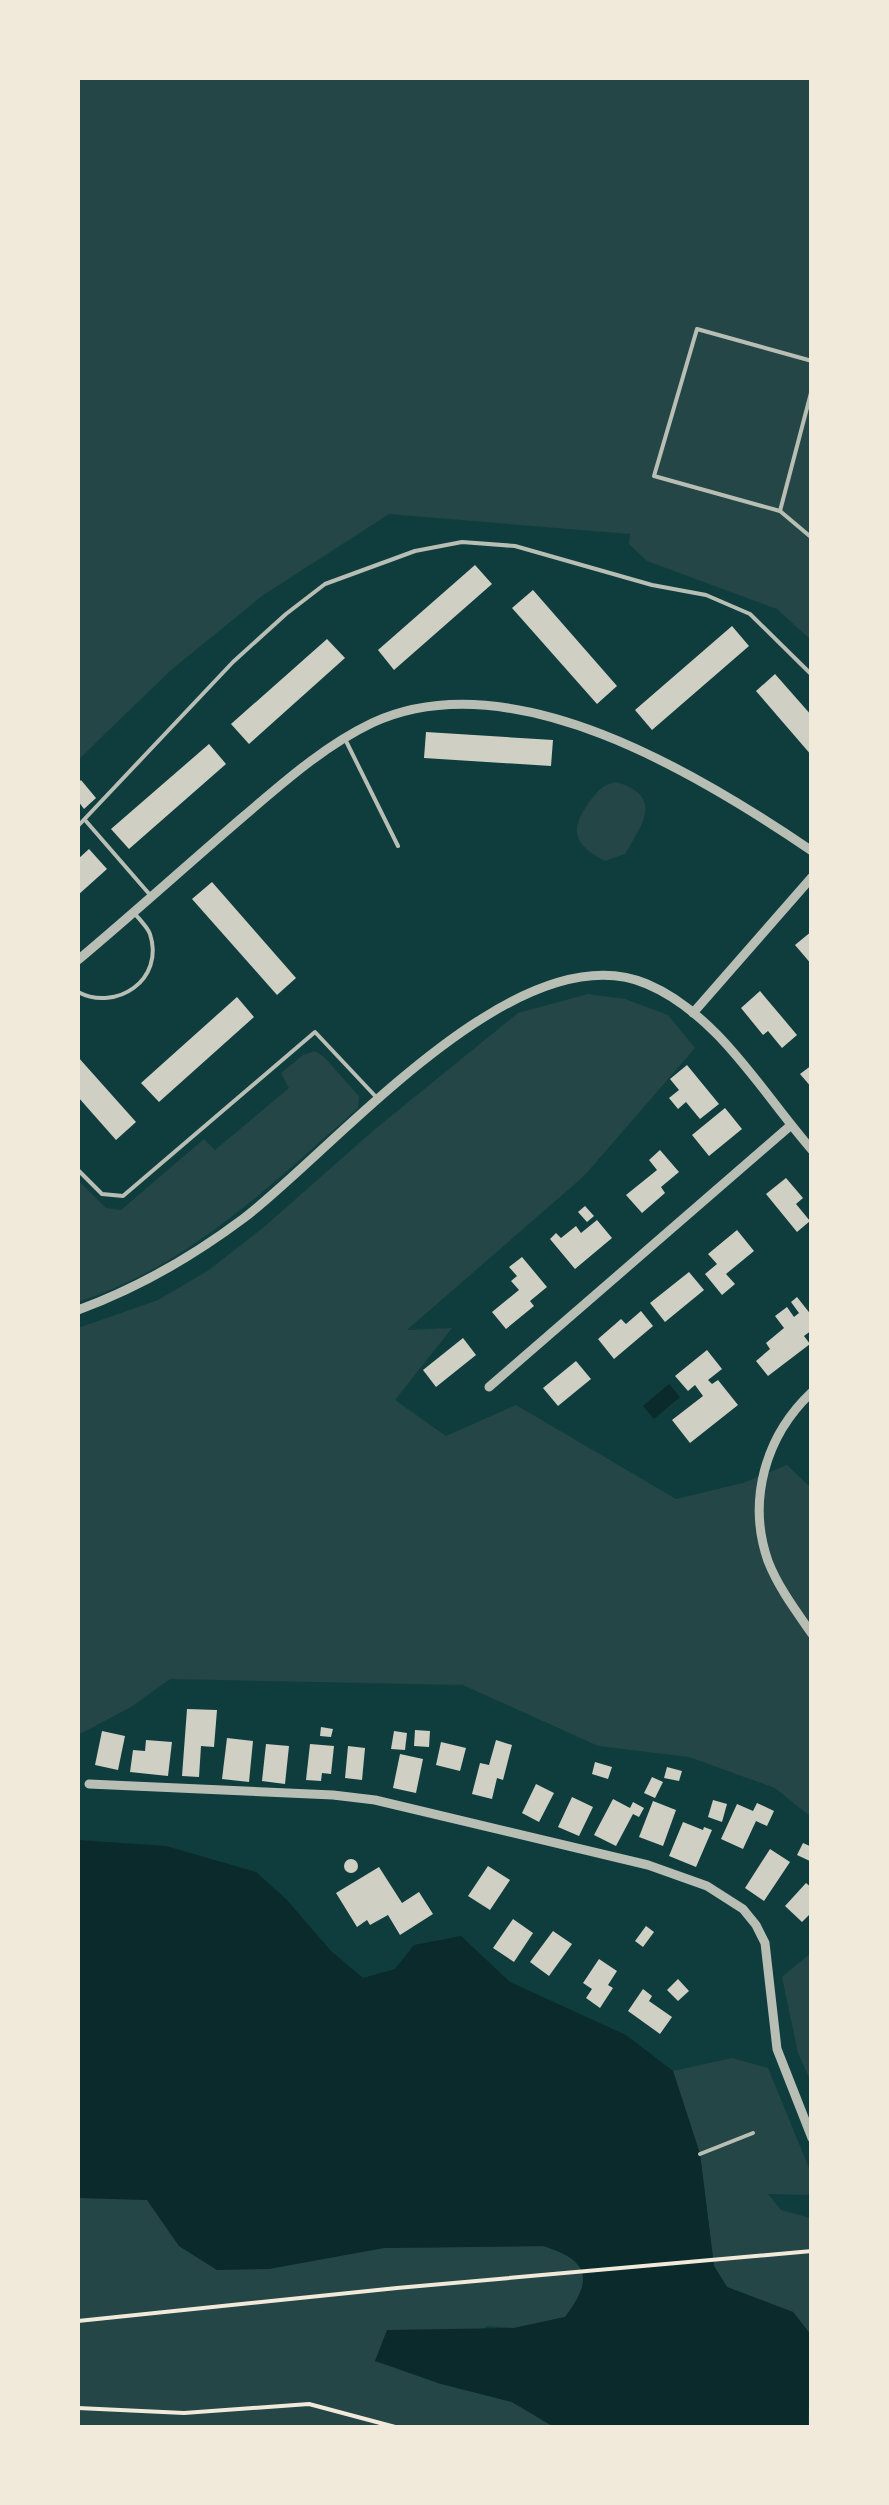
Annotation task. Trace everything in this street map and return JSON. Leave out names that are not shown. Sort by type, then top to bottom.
[{"type":"street","points":[[78,960],[285,781],[345,738],[375,722],[416,710],[459,704],[524,709],[585,729],[664,763],[764,818],[812,851]]},
{"type":"street","points":[[693,1013],[812,876]]},
{"type":"street","points":[[78,1310],[140,1284],[213,1241],[248,1216],[461,1032],[498,1008],[558,982],[603,974],[627,977],[668,995],[720,1039],[812,1150]]},
{"type":"street","points":[[489,1387],[790,1126]]},
{"type":"street","points":[[812,1392],[777,1436],[762,1476],[759,1499],[759,1521],[769,1562],[812,1634]]},
{"type":"street","points":[[89,1784],[376,1800],[648,1865],[707,1886],[743,1909],[764,1943],[777,2049],[812,2138]]},
{"type":"street","points":[[799,2106],[812,2099]]},
{"type":"lane","points":[[812,361],[696,329],[654,476],[780,511],[812,538]]},
{"type":"lane","points":[[780,511],[812,389]]},
{"type":"lane","points":[[78,826],[173,724],[286,614],[325,584],[415,551],[462,542],[515,546],[652,585],[706,595],[750,614],[812,674]]},
{"type":"lane","points":[[345,738],[398,846]]},
{"type":"lane","points":[[85,820],[151,896]]},
{"type":"lane","points":[[78,992],[114,999],[137,988],[151,965],[150,934],[133,912]]},
{"type":"lane","points":[[78,1170],[102,1194],[123,1196],[315,1032],[378,1100]]},
{"type":"lane","points":[[700,2154],[753,2133]]},
{"type":"path","points":[[78,2321],[812,2251]]},
{"type":"path","points":[[78,2408],[184,2413],[309,2404],[399,2428]]},
{"type":"shaded area","points":[[78,78],[811,78],[811,640],[777,609],[647,561],[629,544],[630,534],[389,514],[262,596],[171,670],[78,760]]},
{"type":"shaded area","points":[[616,782],[640,795],[645,812],[625,854],[605,861],[586,849],[577,828],[583,811],[596,794]]},
{"type":"shaded area","points":[[588,994],[625,999],[668,1015],[695,1048],[584,1176],[407,1330],[452,1328],[395,1400],[446,1436],[516,1405],[676,1499],[743,1483],[787,1465],[811,1488],[811,1817],[775,1788],[689,1757],[598,1746],[463,1685],[170,1679],[131,1707],[78,1735],[78,1328],[158,1300],[209,1270],[518,1013]]},
{"type":"shaded area","points":[[315,1051],[359,1096],[358,1108],[261,1193],[193,1245],[118,1286],[78,1302],[78,1180],[106,1208],[121,1210],[204,1139],[215,1150],[289,1088],[281,1073],[303,1055]]},
{"type":"shaded area","points":[[669,1384],[680,1397],[654,1419],[643,1406]]},
{"type":"shaded area","points":[[78,1840],[166,1846],[256,1872],[286,1899],[331,1951],[363,1978],[395,1969],[414,1945],[461,1936],[510,1982],[626,2035],[673,2071],[700,2154],[714,2266],[727,2287],[793,2312],[811,2335],[808,2427],[554,2427],[512,2402],[438,2383],[375,2361],[387,2330],[514,2328],[565,2317],[580,2292],[582,2272],[570,2258],[543,2246],[384,2248],[269,2269],[217,2270],[179,2246],[147,2200],[78,2198]]},
{"type":"shaded area","points":[[811,1953],[811,2082],[798,2053],[782,1977]]},
{"type":"shaded area","points":[[732,2058],[768,2068],[811,2173],[811,2191],[807,2195],[768,2194],[781,2210],[811,2218],[811,2335],[793,2312],[727,2287],[714,2266],[700,2154],[673,2071]]},
{"type":"shaded area","points":[[78,2198],[147,2199],[179,2246],[352,2253],[384,2248],[543,2246],[559,2252],[578,2265],[583,2282],[565,2317],[514,2328],[487,2326],[437,2383],[512,2402],[554,2427],[78,2428]]},
{"type":"building","points":[[475,565],[492,584],[394,670],[378,650]]},
{"type":"building","points":[[533,590],[617,686],[597,704],[512,608]]},
{"type":"building","points":[[732,626],[749,646],[652,730],[635,710]]},
{"type":"building","points":[[327,639],[345,658],[249,744],[231,724]]},
{"type":"building","points":[[775,674],[812,716],[812,756],[756,691]]},
{"type":"building","points":[[426,732],[553,740],[551,766],[424,758]]},
{"type":"building","points":[[209,744],[226,764],[129,849],[111,829]]},
{"type":"building","points":[[81,780],[96,798],[84,809],[78,801]]},
{"type":"building","points":[[89,849],[107,869],[78,895],[78,859]]},
{"type":"building","points":[[212,882],[296,978],[277,995],[192,899]]},
{"type":"building","points":[[812,931],[812,965],[795,945]]},
{"type":"building","points":[[760,991],[797,1035],[782,1048],[768,1031],[763,1035],[741,1008]]},
{"type":"building","points":[[237,997],[254,1017],[159,1102],[141,1083]]},
{"type":"building","points":[[78,1057],[136,1122],[116,1140],[78,1097]]},
{"type":"building","points":[[687,1065],[719,1104],[700,1119],[686,1102],[678,1109],[669,1098],[679,1090],[670,1079]]},
{"type":"building","points":[[812,1065],[812,1088],[800,1074]]},
{"type":"building","points":[[725,1108],[742,1129],[709,1156],[692,1135]]},
{"type":"building","points":[[660,1150],[679,1172],[661,1187],[665,1193],[642,1213],[626,1195],[657,1170],[649,1160]]},
{"type":"building","points":[[786,1178],[803,1198],[796,1204],[810,1221],[797,1232],[766,1194]]},
{"type":"building","points":[[585,1206],[594,1216],[587,1222],[578,1212]]},
{"type":"building","points":[[597,1220],[612,1238],[575,1269],[550,1239],[556,1233],[561,1238],[576,1226],[581,1233]]},
{"type":"building","points":[[737,1230],[754,1251],[726,1274],[735,1284],[722,1295],[705,1274],[717,1264],[708,1254]]},
{"type":"building","points":[[522,1257],[547,1287],[530,1301],[534,1306],[506,1329],[492,1312],[519,1290],[511,1281],[517,1276],[509,1267]]},
{"type":"building","points":[[689,1272],[704,1290],[665,1322],[650,1303]]},
{"type":"building","points":[[797,1297],[812,1316],[812,1330],[804,1336],[810,1344],[768,1376],[756,1361],[770,1349],[766,1343],[784,1328],[775,1316],[787,1307],[794,1317],[799,1313],[791,1302]]},
{"type":"building","points":[[641,1311],[653,1326],[614,1359],[598,1339],[621,1319],[626,1324]]},
{"type":"building","points":[[463,1338],[476,1355],[436,1387],[423,1370]]},
{"type":"building","points":[[707,1350],[722,1369],[708,1380],[712,1384],[718,1380],[738,1405],[690,1443],[672,1420],[703,1396],[695,1385],[688,1391],[675,1376]]},
{"type":"building","points":[[576,1361],[591,1379],[558,1406],[543,1388]]},
{"type":"building","points":[[187,1709],[217,1710],[214,1747],[201,1746],[199,1777],[182,1776]]},
{"type":"building","points":[[321,1727],[333,1729],[331,1737],[320,1736]]},
{"type":"building","points":[[415,1730],[430,1731],[429,1747],[414,1746]]},
{"type":"building","points":[[102,1731],[125,1736],[118,1770],[95,1765]]},
{"type":"building","points":[[394,1731],[407,1733],[405,1750],[391,1749]]},
{"type":"building","points":[[227,1738],[253,1741],[249,1782],[222,1779]]},
{"type":"building","points":[[146,1740],[172,1742],[168,1776],[130,1772],[133,1750],[145,1751]]},
{"type":"building","points":[[496,1740],[512,1745],[503,1780],[497,1778],[492,1799],[472,1794],[480,1763],[489,1765]]},
{"type":"building","points":[[441,1742],[466,1748],[460,1771],[436,1765]]},
{"type":"building","points":[[266,1744],[289,1746],[285,1784],[262,1781]]},
{"type":"building","points":[[310,1744],[334,1746],[331,1774],[322,1773],[321,1781],[306,1780]]},
{"type":"building","points":[[348,1746],[365,1748],[362,1780],[345,1778]]},
{"type":"building","points":[[400,1754],[423,1759],[416,1793],[393,1788]]},
{"type":"building","points":[[595,1762],[612,1767],[608,1779],[592,1774]]},
{"type":"building","points":[[667,1767],[682,1771],[679,1781],[664,1778]]},
{"type":"building","points":[[652,1777],[663,1782],[655,1798],[644,1793]]},
{"type":"building","points":[[536,1784],[554,1793],[539,1822],[522,1813]]},
{"type":"building","points":[[572,1797],[593,1807],[579,1836],[558,1827]]},
{"type":"building","points":[[613,1799],[630,1808],[633,1802],[644,1808],[639,1817],[633,1814],[616,1846],[594,1835]]},
{"type":"building","points":[[713,1800],[727,1804],[722,1822],[708,1817]]},
{"type":"building","points":[[653,1801],[676,1810],[663,1846],[639,1837]]},
{"type":"building","points":[[757,1803],[774,1811],[767,1826],[756,1821],[743,1849],[721,1839],[737,1804],[753,1811]]},
{"type":"building","points":[[683,1822],[712,1830],[696,1867],[669,1856]]},
{"type":"building","points":[[803,1843],[812,1847],[812,1862],[797,1855]]},
{"type":"building","points":[[770,1849],[790,1862],[764,1901],[745,1888]]},
{"type":"building","points":[[351,1859],[358,1866],[351,1873],[344,1866]]},
{"type":"building","points":[[488,1866],[510,1880],[490,1910],[468,1896]]},
{"type":"building","points":[[379,1867],[402,1903],[419,1892],[433,1914],[400,1935],[388,1915],[357,1927],[336,1893]]},
{"type":"building","points":[[806,1883],[812,1888],[812,1912],[802,1922],[785,1906]]},
{"type":"building","points":[[513,1919],[533,1933],[514,1962],[493,1948]]},
{"type":"building","points":[[646,1926],[654,1932],[643,1947],[635,1941]]},
{"type":"building","points":[[553,1931],[572,1944],[549,1976],[530,1962]]},
{"type":"building","points":[[599,1959],[617,1971],[608,1985],[613,1988],[600,2008],[586,1998],[592,1989],[583,1983]]},
{"type":"building","points":[[678,1979],[689,1991],[678,2001],[667,1990]]},
{"type":"building","points":[[643,1989],[652,1996],[649,2001],[672,2017],[660,2034],[628,2011]]}]
